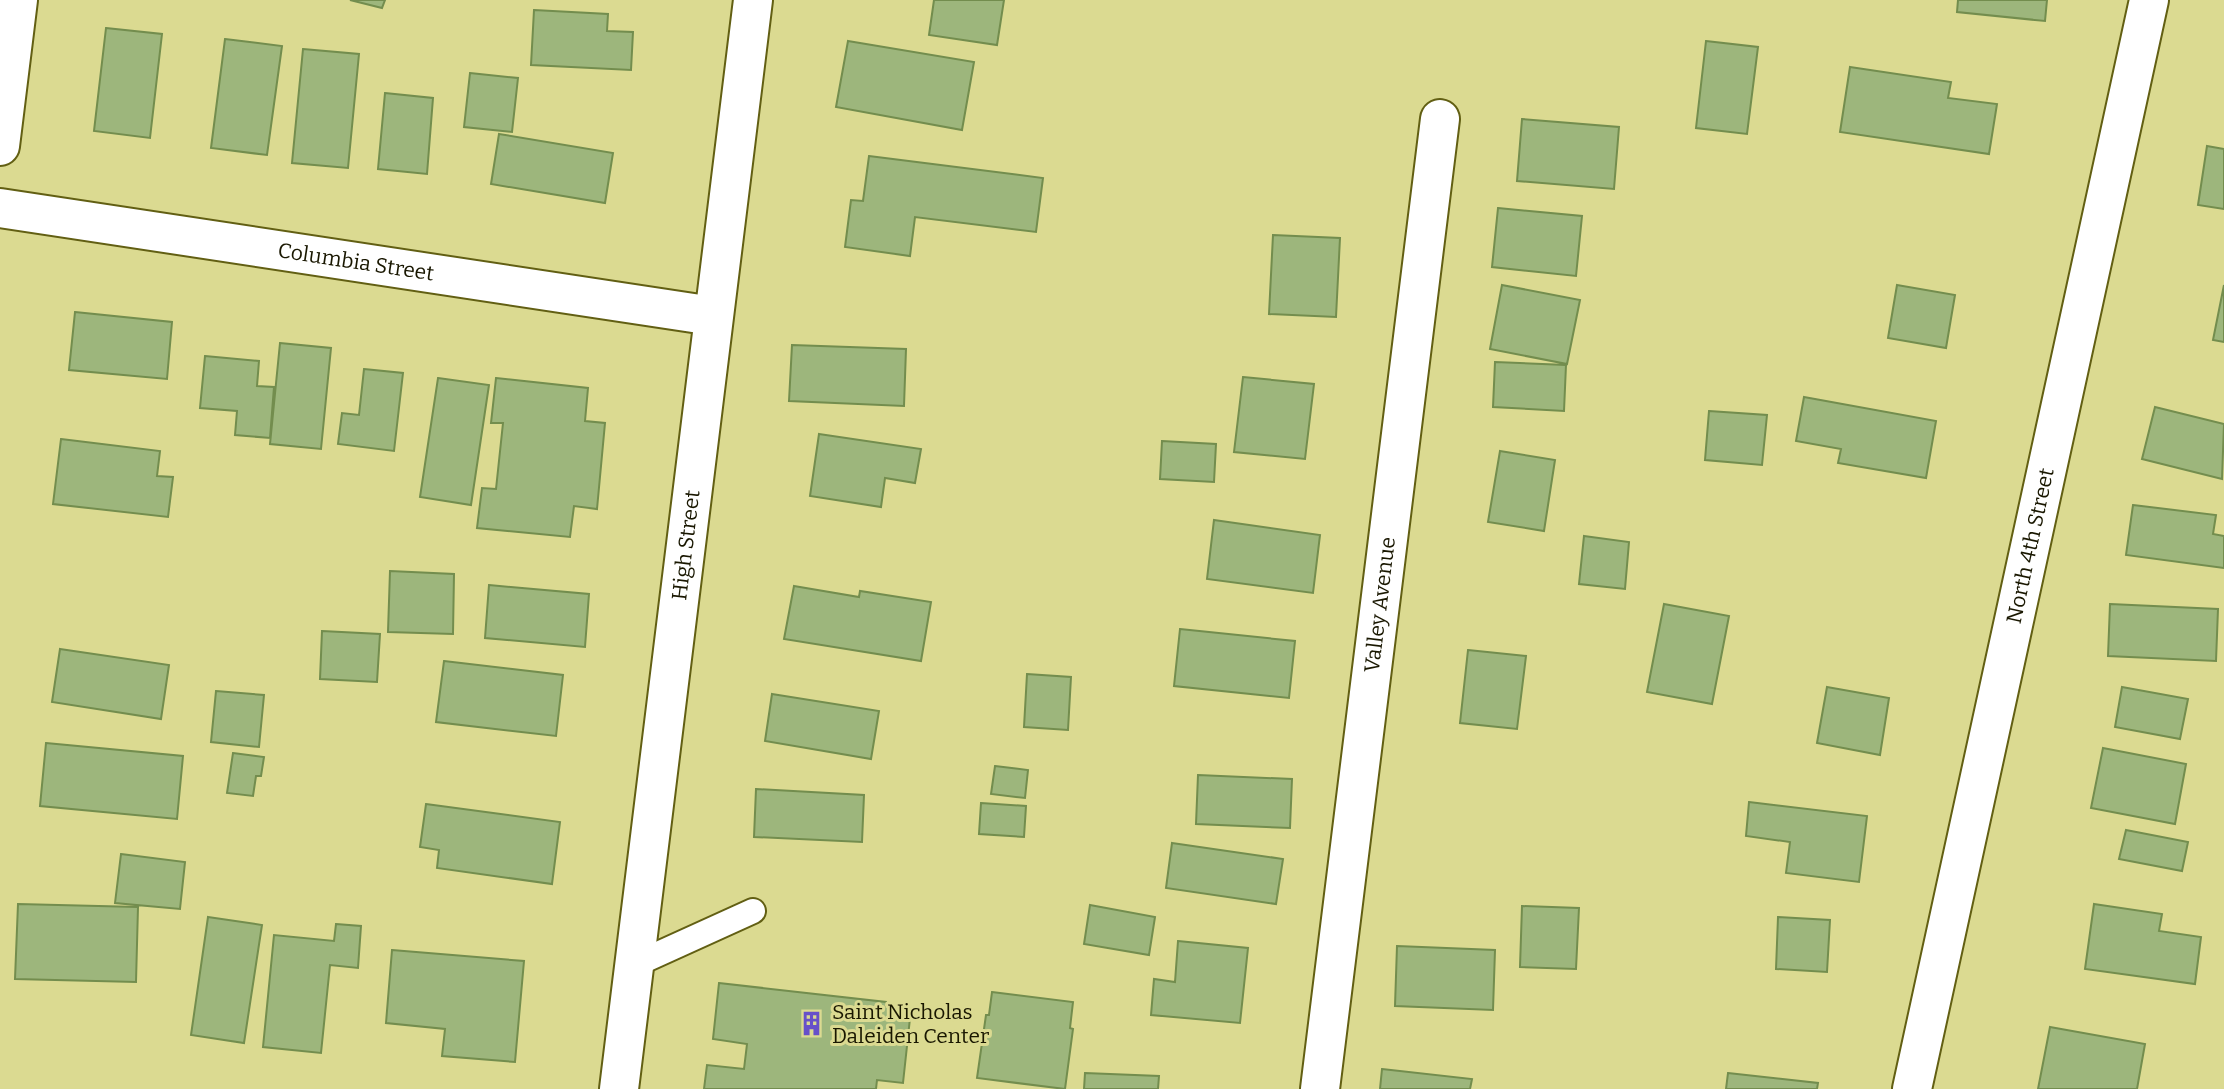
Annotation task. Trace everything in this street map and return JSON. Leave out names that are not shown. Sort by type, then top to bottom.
[{"type":"street","points":[[0,146],[18,0]]},
{"type":"street","name":"High Street","points":[[619,1089],[753,0]]},
{"type":"street","name":"North 4th Street","points":[[1912,1089],[2149,0]]},
{"type":"street","name":"Valley Avenue","points":[[1320,1089],[1440,119]]},
{"type":"street","name":"Columbia Street","points":[[0,208],[713,316]]},
{"type":"lane","points":[[634,965],[752,911]]},
{"type":"building","points":[[350,0],[385,0],[382,8]]},
{"type":"building","points":[[934,0],[1004,0],[997,45],[929,35]]},
{"type":"building","points":[[1958,0],[2047,0],[2045,21],[1957,12]]},
{"type":"building","points":[[534,10],[608,14],[607,31],[633,32],[631,70],[531,65]]},
{"type":"building","points":[[106,28],[162,34],[150,138],[94,131]]},
{"type":"building","points":[[225,39],[282,46],[267,155],[211,148]]},
{"type":"building","points":[[848,41],[974,62],[962,130],[836,107]]},
{"type":"building","points":[[1706,41],[1758,47],[1747,134],[1696,128]]},
{"type":"building","points":[[303,49],[359,54],[348,168],[292,163]]},
{"type":"building","points":[[1850,67],[1951,82],[1948,98],[1997,104],[1989,154],[1840,132]]},
{"type":"building","points":[[470,73],[518,78],[512,132],[464,127]]},
{"type":"building","points":[[385,93],[433,98],[427,174],[378,169]]},
{"type":"building","points":[[1522,119],[1619,127],[1614,189],[1517,181]]},
{"type":"building","points":[[499,134],[613,153],[605,203],[491,184]]},
{"type":"building","points":[[2207,146],[2224,149],[2224,209],[2198,205]]},
{"type":"building","points":[[869,156],[1043,178],[1036,232],[915,217],[910,256],[845,247],[851,200],[863,201]]},
{"type":"building","points":[[1498,208],[1582,216],[1576,276],[1492,267]]},
{"type":"building","points":[[1273,235],[1340,238],[1336,317],[1269,314]]},
{"type":"building","points":[[1502,285],[1580,300],[1567,364],[1490,349]]},
{"type":"building","points":[[1897,285],[1955,295],[1946,348],[1888,338]]},
{"type":"building","points":[[2224,285],[2224,342],[2213,340]]},
{"type":"building","points":[[75,312],[172,322],[167,379],[69,370]]},
{"type":"building","points":[[280,343],[331,348],[321,449],[270,444]]},
{"type":"building","points":[[792,345],[906,349],[904,406],[789,401]]},
{"type":"building","points":[[205,356],[259,361],[257,386],[274,387],[270,438],[235,435],[237,411],[200,408]]},
{"type":"building","points":[[1495,362],[1566,365],[1564,411],[1493,407]]},
{"type":"building","points":[[364,369],[403,373],[394,451],[338,444],[342,413],[359,415]]},
{"type":"building","points":[[1243,377],[1314,384],[1305,459],[1234,452]]},
{"type":"building","points":[[438,378],[489,385],[471,505],[420,497]]},
{"type":"building","points":[[496,378],[588,388],[585,421],[605,423],[597,509],[574,506],[570,537],[477,528],[482,488],[496,489],[503,423],[491,423]]},
{"type":"building","points":[[1804,397],[1936,421],[1926,478],[1838,463],[1841,449],[1796,441]]},
{"type":"building","points":[[2155,407],[2224,424],[2222,479],[2142,459]]},
{"type":"building","points":[[1709,411],[1767,415],[1762,465],[1705,460]]},
{"type":"building","points":[[819,434],[921,449],[915,483],[885,478],[881,507],[810,496]]},
{"type":"building","points":[[61,439],[160,451],[157,476],[173,477],[168,517],[53,504]]},
{"type":"building","points":[[1162,441],[1216,444],[1214,482],[1160,479]]},
{"type":"building","points":[[1500,451],[1555,460],[1544,531],[1488,522]]},
{"type":"building","points":[[2133,505],[2216,515],[2213,534],[2224,536],[2224,568],[2126,555]]},
{"type":"building","points":[[1214,520],[1320,535],[1313,593],[1207,579]]},
{"type":"building","points":[[1584,536],[1629,542],[1625,589],[1579,584]]},
{"type":"building","points":[[390,571],[454,574],[453,634],[388,632]]},
{"type":"building","points":[[489,585],[589,594],[585,647],[485,638]]},
{"type":"building","points":[[794,586],[859,597],[860,591],[931,602],[921,661],[784,639]]},
{"type":"building","points":[[1664,604],[1729,616],[1712,704],[1647,692]]},
{"type":"building","points":[[2110,604],[2218,609],[2216,661],[2108,656]]},
{"type":"building","points":[[1180,629],[1295,641],[1289,698],[1174,686]]},
{"type":"building","points":[[322,631],[380,634],[377,682],[320,679]]},
{"type":"building","points":[[60,649],[169,665],[161,719],[52,702]]},
{"type":"building","points":[[1468,650],[1526,656],[1517,729],[1460,723]]},
{"type":"building","points":[[444,661],[563,675],[556,736],[436,722]]},
{"type":"building","points":[[1027,674],[1071,677],[1068,730],[1024,727]]},
{"type":"building","points":[[1827,687],[1889,698],[1880,755],[1817,743]]},
{"type":"building","points":[[2122,687],[2188,699],[2180,739],[2115,727]]},
{"type":"building","points":[[216,691],[264,695],[259,747],[211,742]]},
{"type":"building","points":[[772,694],[879,711],[871,759],[765,741]]},
{"type":"building","points":[[46,743],[183,756],[177,819],[40,806]]},
{"type":"building","points":[[2103,748],[2186,764],[2175,824],[2091,808]]},
{"type":"building","points":[[233,753],[264,757],[261,776],[256,776],[253,796],[227,793]]},
{"type":"building","points":[[995,766],[1028,770],[1025,798],[991,794]]},
{"type":"building","points":[[1198,775],[1292,779],[1290,828],[1196,824]]},
{"type":"building","points":[[756,789],[864,795],[862,842],[754,837]]},
{"type":"building","points":[[1749,802],[1867,816],[1859,882],[1786,873],[1790,842],[1746,836]]},
{"type":"building","points":[[981,803],[1026,806],[1024,837],[979,834]]},
{"type":"building","points":[[426,804],[560,822],[552,884],[437,868],[439,850],[420,847]]},
{"type":"building","points":[[2126,830],[2188,842],[2182,871],[2119,859]]},
{"type":"building","points":[[1172,843],[1283,859],[1276,904],[1166,888]]},
{"type":"building","points":[[121,854],[185,862],[180,909],[115,903]]},
{"type":"building","points":[[18,904],[138,907],[136,982],[15,979]]},
{"type":"building","points":[[2094,904],[2162,914],[2159,931],[2201,937],[2195,984],[2085,969]]},
{"type":"building","points":[[1090,905],[1155,917],[1149,955],[1084,944]]},
{"type":"building","points":[[1522,906],[1579,908],[1576,969],[1520,967]]},
{"type":"building","points":[[208,917],[262,925],[244,1043],[191,1035]]},
{"type":"building","points":[[1778,917],[1830,920],[1827,972],[1776,969]]},
{"type":"building","points":[[336,924],[361,926],[358,968],[330,965],[321,1053],[263,1047],[274,935],[334,941]]},
{"type":"building","points":[[1178,941],[1248,948],[1240,1023],[1151,1015],[1154,979],[1175,982]]},
{"type":"building","points":[[1397,946],[1495,950],[1493,1010],[1395,1006]]},
{"type":"building","points":[[392,950],[524,961],[515,1062],[442,1056],[445,1029],[386,1023]]},
{"type":"building","name":"Saint Nicholas Daleiden Center","points":[[719,983],[886,1002],[886,1006],[911,1009],[903,1083],[877,1080],[876,1089],[704,1089],[707,1065],[744,1069],[747,1044],[713,1039]]},
{"type":"building","points":[[992,992],[1073,1002],[1070,1028],[1073,1029],[1065,1089],[977,1078]]},
{"type":"building","points":[[2050,1027],[2145,1044],[2137,1089],[2038,1089]]},
{"type":"building","points":[[1382,1069],[1472,1079],[1470,1089],[1380,1089]]},
{"type":"building","points":[[1085,1073],[1159,1076],[1158,1089],[1084,1089]]},
{"type":"building","points":[[1728,1073],[1818,1083],[1817,1089],[1726,1089]]},
{"type":"place","name":"Saint Nicholas Daleiden Center","points":[[812,1024]]}]
